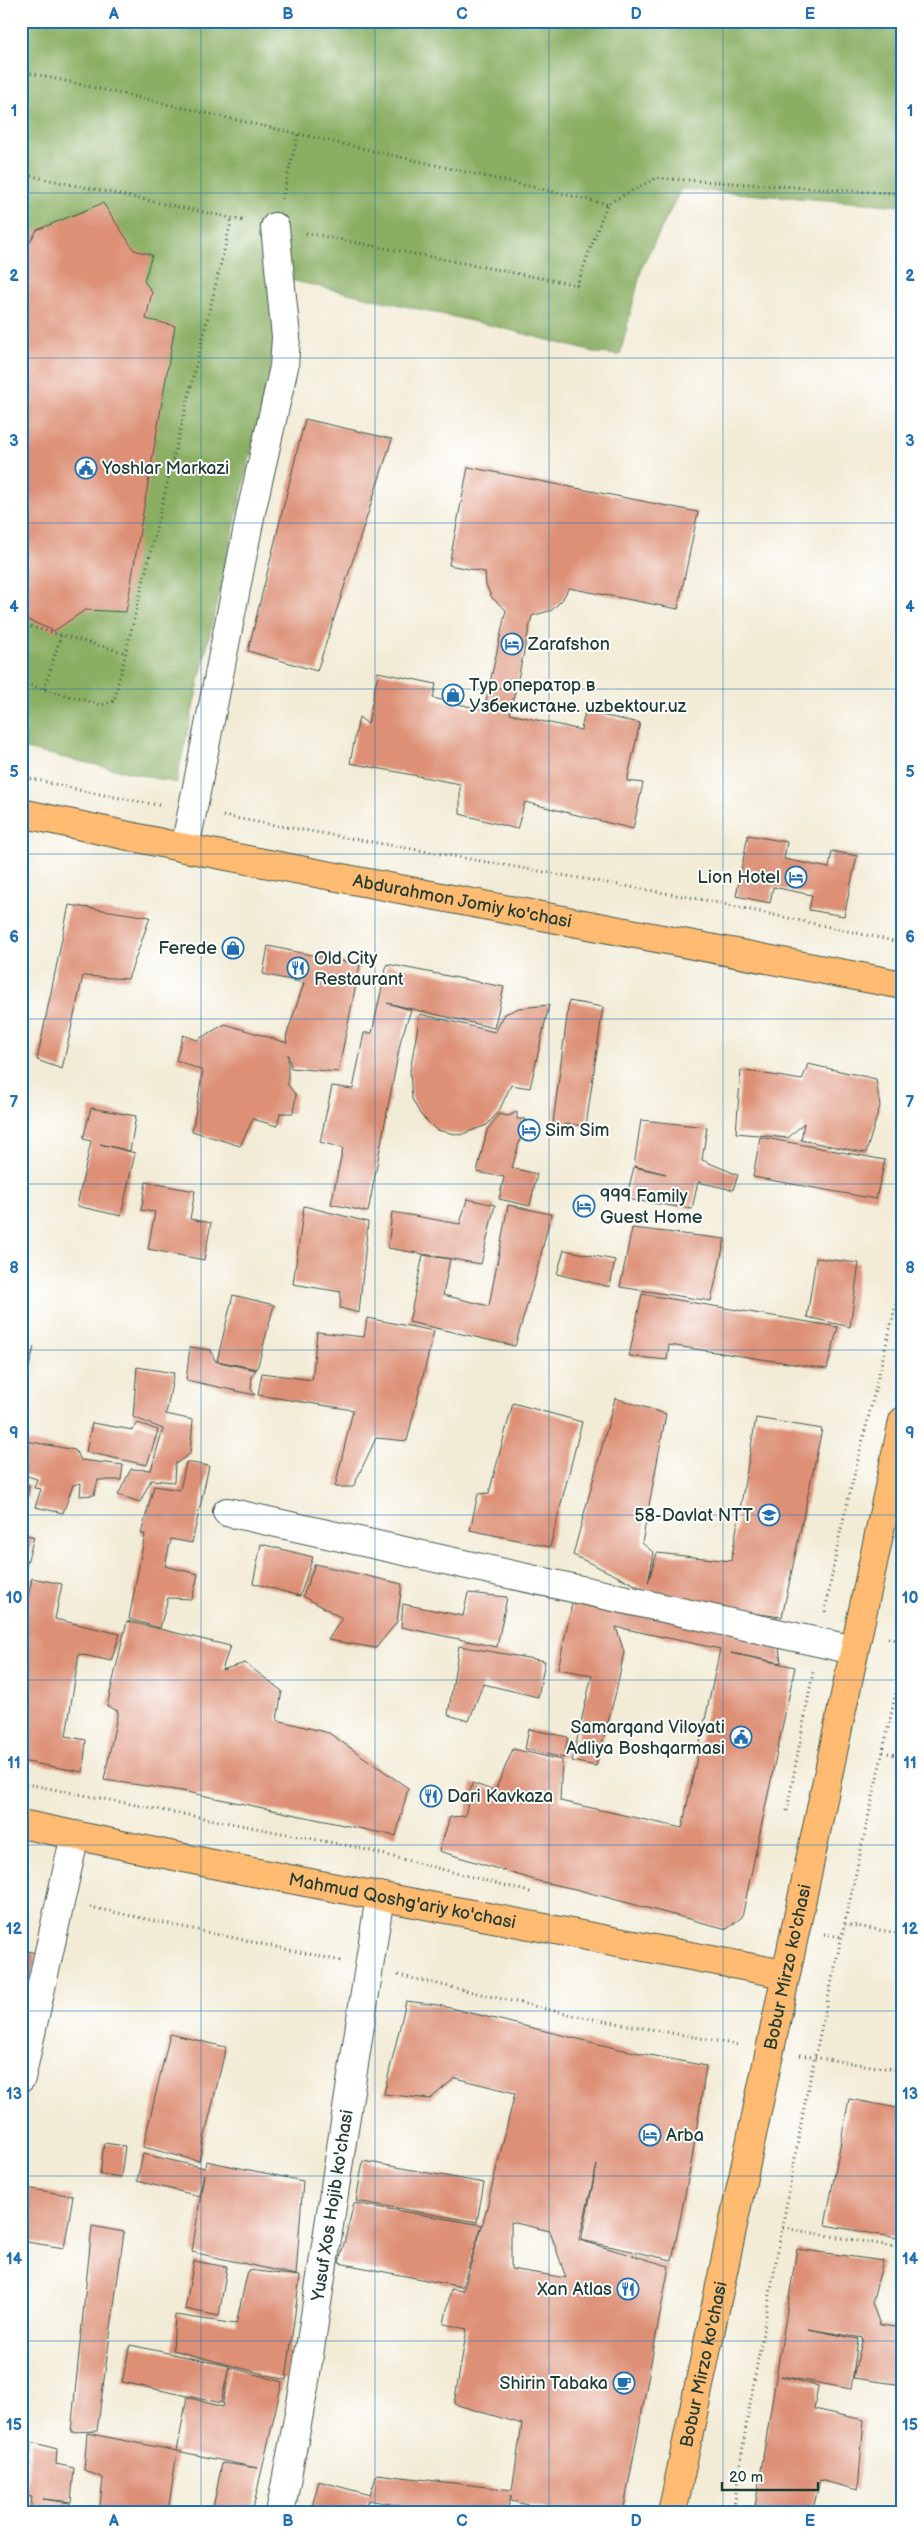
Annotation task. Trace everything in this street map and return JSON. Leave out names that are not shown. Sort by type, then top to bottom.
[{"type":"main road","name":"Abdurahmon Jomiy ko'chasi","points":[[21,813],[185,848],[903,985]]},
{"type":"main road","name":"Bobur Mirzo ko'chasi","points":[[672,2513],[784,1974],[903,1422]]},
{"type":"main road","name":"Mahmud Qoshg'ariy ko'chasi","points":[[21,1824],[784,1974]]},
{"type":"street","points":[[185,848],[251,512],[284,367],[286,337],[275,227]]},
{"type":"street","points":[[227,1512],[854,1650]]},
{"type":"street","points":[[21,2078],[75,1835]]},
{"type":"street","name":"Yusuf Xos Hojib ko'chasi","points":[[280,2513],[306,2377],[380,1896]]},
{"type":"path","points":[[21,71],[607,204],[656,178],[903,194]]},
{"type":"path","points":[[275,227],[298,134]]},
{"type":"path","points":[[578,285],[607,204]]},
{"type":"path","points":[[21,683],[102,705],[114,700],[232,218]]},
{"type":"path","points":[[21,624],[126,653]]},
{"type":"path","points":[[44,689],[60,635]]},
{"type":"path","points":[[21,776],[88,792],[366,843],[705,900],[903,943]]},
{"type":"path","points":[[786,1817],[840,1533],[903,1276]]},
{"type":"path","points":[[733,2513],[747,2420],[815,2057],[903,1661]]},
{"type":"path","points":[[882,1752],[903,1757]]},
{"type":"path","points":[[21,1783],[356,1847],[544,1895]]},
{"type":"path","points":[[845,1924],[903,1934]]},
{"type":"path","points":[[794,1930],[842,1937]]},
{"type":"path","points":[[768,2050],[903,2071]]},
{"type":"path","points":[[782,2228],[903,2248]]},
{"type":"green space","points":[[21,21],[903,21],[903,206],[681,189],[642,267],[620,355],[597,353],[498,327],[290,280],[176,783],[21,748]]},
{"type":"building","name":"Yoshlar Markazi","points":[[103,203],[134,250],[152,255],[144,281],[152,292],[146,319],[175,326],[126,612],[85,610],[54,631],[21,617],[21,257],[37,230]]},
{"type":"building","points":[[305,419],[392,439],[317,671],[248,651]]},
{"type":"building","name":"Zarafshon","points":[[468,467],[698,512],[678,609],[569,588],[562,600],[552,610],[532,616],[510,714],[581,730],[585,712],[640,723],[627,781],[643,783],[633,829],[525,802],[517,829],[460,814],[460,784],[350,763],[359,717],[368,724],[378,672],[436,684],[433,698],[484,710],[506,610],[492,598],[486,585],[485,572],[449,565]]},
{"type":"building","name":"Lion Hotel","points":[[748,835],[787,842],[784,859],[829,868],[832,851],[857,856],[844,916],[809,910],[812,895],[773,887],[770,903],[736,896]]},
{"type":"building","points":[[69,905],[150,917],[128,979],[83,976],[62,1069],[37,1060]]},
{"type":"building","points":[[268,946],[360,965],[338,1072],[291,1068],[288,1054],[288,1085],[296,1095],[293,1113],[280,1113],[277,1126],[253,1119],[240,1146],[192,1131],[203,1071],[176,1060],[183,1035],[197,1040],[225,1024],[287,1043],[286,1037],[304,983],[263,974]]},
{"type":"building","points":[[387,964],[504,987],[494,1028],[387,1003],[411,1010],[401,1039],[368,1212],[331,1204],[343,1148],[320,1142],[332,1086],[353,1089],[364,1033],[372,1033]]},
{"type":"building","points":[[569,1001],[603,1007],[586,1126],[565,1124],[560,1132],[552,1131]]},
{"type":"building","points":[[549,1005],[530,1088],[511,1085],[499,1111],[487,1125],[460,1135],[436,1130],[420,1114],[412,1099],[410,1071],[420,1014],[495,1032],[505,1014],[519,1008]]},
{"type":"building","points":[[808,1064],[876,1079],[880,1106],[866,1153],[801,1140],[804,1123],[788,1138],[736,1133],[741,1070],[802,1080]]},
{"type":"building","points":[[91,1108],[136,1116],[130,1151],[100,1144],[135,1153],[121,1216],[77,1206],[91,1141],[83,1139]]},
{"type":"building","points":[[517,1112],[517,1119],[526,1119],[512,1168],[537,1174],[530,1206],[499,1199],[504,1177],[477,1172],[487,1130],[499,1114],[508,1116]]},
{"type":"building","points":[[641,1120],[707,1127],[702,1160],[738,1175],[733,1190],[698,1182],[692,1209],[626,1199],[634,1167],[666,1174],[634,1166]]},
{"type":"building","points":[[760,1137],[885,1160],[876,1199],[753,1177]]},
{"type":"building","points":[[146,1182],[195,1191],[190,1219],[211,1223],[204,1260],[148,1249],[155,1212],[141,1210]]},
{"type":"building","points":[[467,1199],[495,1205],[481,1264],[388,1248],[392,1212],[460,1224]]},
{"type":"building","points":[[508,1205],[551,1214],[515,1346],[409,1322],[423,1255],[450,1259],[443,1295],[489,1306]]},
{"type":"building","points":[[304,1206],[368,1222],[359,1313],[340,1308],[341,1292],[293,1284]]},
{"type":"building","points":[[632,1228],[725,1239],[711,1301],[620,1287]]},
{"type":"building","points":[[564,1250],[615,1260],[610,1287],[557,1274]]},
{"type":"building","points":[[816,1258],[859,1263],[850,1327],[807,1317]]},
{"type":"building","points":[[642,1294],[838,1327],[827,1369],[669,1345],[667,1360],[629,1356]]},
{"type":"building","points":[[233,1295],[274,1305],[257,1369],[217,1361]]},
{"type":"building","points":[[367,1318],[434,1331],[407,1441],[376,1438],[353,1487],[335,1487],[353,1410],[258,1395],[262,1373],[312,1380],[317,1332],[364,1337]]},
{"type":"building","points":[[21,1344],[34,1347],[22,1395],[21,1395]]},
{"type":"building","points":[[190,1347],[211,1350],[215,1361],[256,1370],[252,1375],[251,1389],[255,1395],[186,1380]]},
{"type":"building","points":[[137,1367],[174,1373],[166,1414],[193,1420],[190,1454],[175,1464],[174,1482],[151,1480],[140,1502],[118,1495],[131,1469],[151,1470],[163,1429],[133,1417]]},
{"type":"building","points":[[615,1398],[666,1414],[642,1543],[654,1553],[648,1583],[657,1553],[731,1561],[756,1418],[822,1429],[782,1617],[711,1608],[646,1590],[573,1555]]},
{"type":"building","points":[[513,1403],[582,1422],[550,1547],[470,1530],[478,1494],[489,1493]]},
{"type":"building","points":[[92,1423],[133,1430],[138,1423],[158,1430],[147,1465],[86,1452]]},
{"type":"building","points":[[21,1440],[75,1450],[81,1460],[123,1465],[121,1480],[98,1480],[94,1495],[80,1496],[81,1483],[73,1485],[63,1513],[35,1507],[41,1489],[34,1488],[37,1479],[21,1474]]},
{"type":"building","points":[[186,1462],[209,1466],[192,1543],[171,1539],[165,1566],[198,1574],[192,1599],[168,1598],[160,1628],[129,1619],[145,1534],[141,1534],[154,1486],[180,1490]]},
{"type":"building","points":[[21,1483],[29,1485],[27,1499],[21,1501]]},
{"type":"building","points":[[21,1533],[34,1537],[22,1581],[21,1581]]},
{"type":"building","points":[[261,1544],[313,1557],[300,1596],[253,1583]]},
{"type":"building","points":[[315,1564],[402,1584],[397,1622],[376,1648],[328,1640],[342,1618],[303,1596]]},
{"type":"building","points":[[32,1578],[62,1584],[55,1619],[120,1634],[111,1661],[79,1654],[66,1736],[86,1740],[83,1772],[21,1761],[21,1611],[25,1612]]},
{"type":"building","points":[[468,1593],[507,1597],[497,1647],[401,1627],[403,1604],[463,1616]]},
{"type":"building","points":[[573,1599],[778,1639],[781,1663],[731,1653],[795,1667],[742,1917],[727,1929],[538,1881],[439,1851],[450,1817],[465,1816],[472,1783],[495,1791],[513,1749],[562,1760],[560,1801],[682,1828],[720,1649],[616,1627],[624,1652],[616,1692],[596,1766],[572,1761],[592,1675],[558,1669]]},
{"type":"building","points":[[127,1621],[230,1646],[222,1670],[245,1663],[282,1691],[277,1720],[329,1733],[408,1788],[396,1836],[182,1791],[104,1780],[118,1711],[107,1706]]},
{"type":"building","points":[[459,1646],[545,1661],[538,1697],[483,1684],[469,1721],[448,1715]]},
{"type":"building","points":[[529,1729],[568,1737],[564,1758],[525,1749]]},
{"type":"building","points":[[21,1950],[37,1953],[21,2034]]},
{"type":"building","points":[[406,2001],[438,2005],[619,2049],[706,2066],[692,2159],[672,2260],[581,2240],[597,2165],[579,2240],[669,2266],[623,2513],[562,2513],[511,2501],[511,2495],[507,2513],[441,2513],[368,2500],[364,2513],[310,2513],[319,2481],[370,2495],[377,2474],[512,2490],[522,2424],[454,2404],[467,2329],[444,2324],[451,2289],[463,2291],[485,2215],[515,2093],[455,2078],[430,2099],[384,2094]],"holes":[[[511,2222],[550,2231],[566,2278],[511,2269]]]},
{"type":"building","points":[[170,2034],[226,2047],[199,2161],[143,2147]]},
{"type":"building","points":[[849,2099],[903,2109],[903,2239],[825,2225]]},
{"type":"building","points":[[104,2143],[125,2146],[121,2177],[100,2174]]},
{"type":"building","points":[[143,2154],[205,2168],[206,2161],[303,2181],[296,2275],[192,2252],[204,2174],[199,2196],[137,2181]]},
{"type":"building","points":[[363,2161],[484,2183],[477,2222],[356,2201]]},
{"type":"building","points":[[21,2187],[73,2196],[64,2248],[21,2241]]},
{"type":"building","points":[[354,2203],[482,2225],[462,2287],[339,2263]]},
{"type":"building","points":[[92,2226],[124,2232],[97,2431],[71,2432]]},
{"type":"building","points":[[797,2249],[883,2261],[872,2303],[880,2325],[903,2328],[903,2385],[853,2378],[863,2338],[808,2329],[858,2339],[851,2389],[781,2376],[818,2386],[814,2409],[864,2420],[858,2490],[820,2480],[812,2513],[754,2513]]},
{"type":"building","points":[[194,2261],[227,2267],[219,2316],[185,2309]]},
{"type":"building","points":[[248,2270],[300,2276],[286,2380],[173,2350],[175,2315],[236,2324]]},
{"type":"building","points":[[130,2345],[229,2366],[221,2403],[122,2382]]},
{"type":"building","points":[[230,2367],[282,2382],[252,2513],[212,2513],[222,2463],[257,2468],[177,2451],[187,2397],[222,2407]]},
{"type":"building","points":[[87,2433],[177,2451],[168,2513],[99,2513],[103,2478],[84,2470]]},
{"type":"building","points":[[31,2442],[57,2449],[56,2464],[74,2468],[71,2502],[43,2499],[70,2503],[69,2513],[30,2513],[32,2497],[26,2496]]},
{"type":"place","name":"Yoshlar Markazi","points":[[86,468]]},
{"type":"place","name":"Zarafshon","points":[[512,644]]},
{"type":"place","name":"Тур оператор в Узбекистане. uzbektour.uz","points":[[453,695]]},
{"type":"place","name":"Lion Hotel","points":[[796,877]]},
{"type":"place","name":"Ferede","points":[[233,948]]},
{"type":"place","name":"Old City Restaurant","points":[[298,968]]},
{"type":"place","name":"Sim Sim","points":[[529,1130]]},
{"type":"place","name":"999 Family Guest Home","points":[[584,1206]]},
{"type":"place","name":"58-Davlat NTT","points":[[769,1515]]},
{"type":"place","name":"Samarqand Viloyati Adliya Boshqarmasi","points":[[741,1737]]},
{"type":"place","name":"Dari Kavkaza","points":[[431,1796]]},
{"type":"place","name":"Arba","points":[[650,2135]]},
{"type":"place","name":"Xan Atlas","points":[[628,2289]]},
{"type":"place","name":"Shirin Tabaka","points":[[624,2383]]}]
